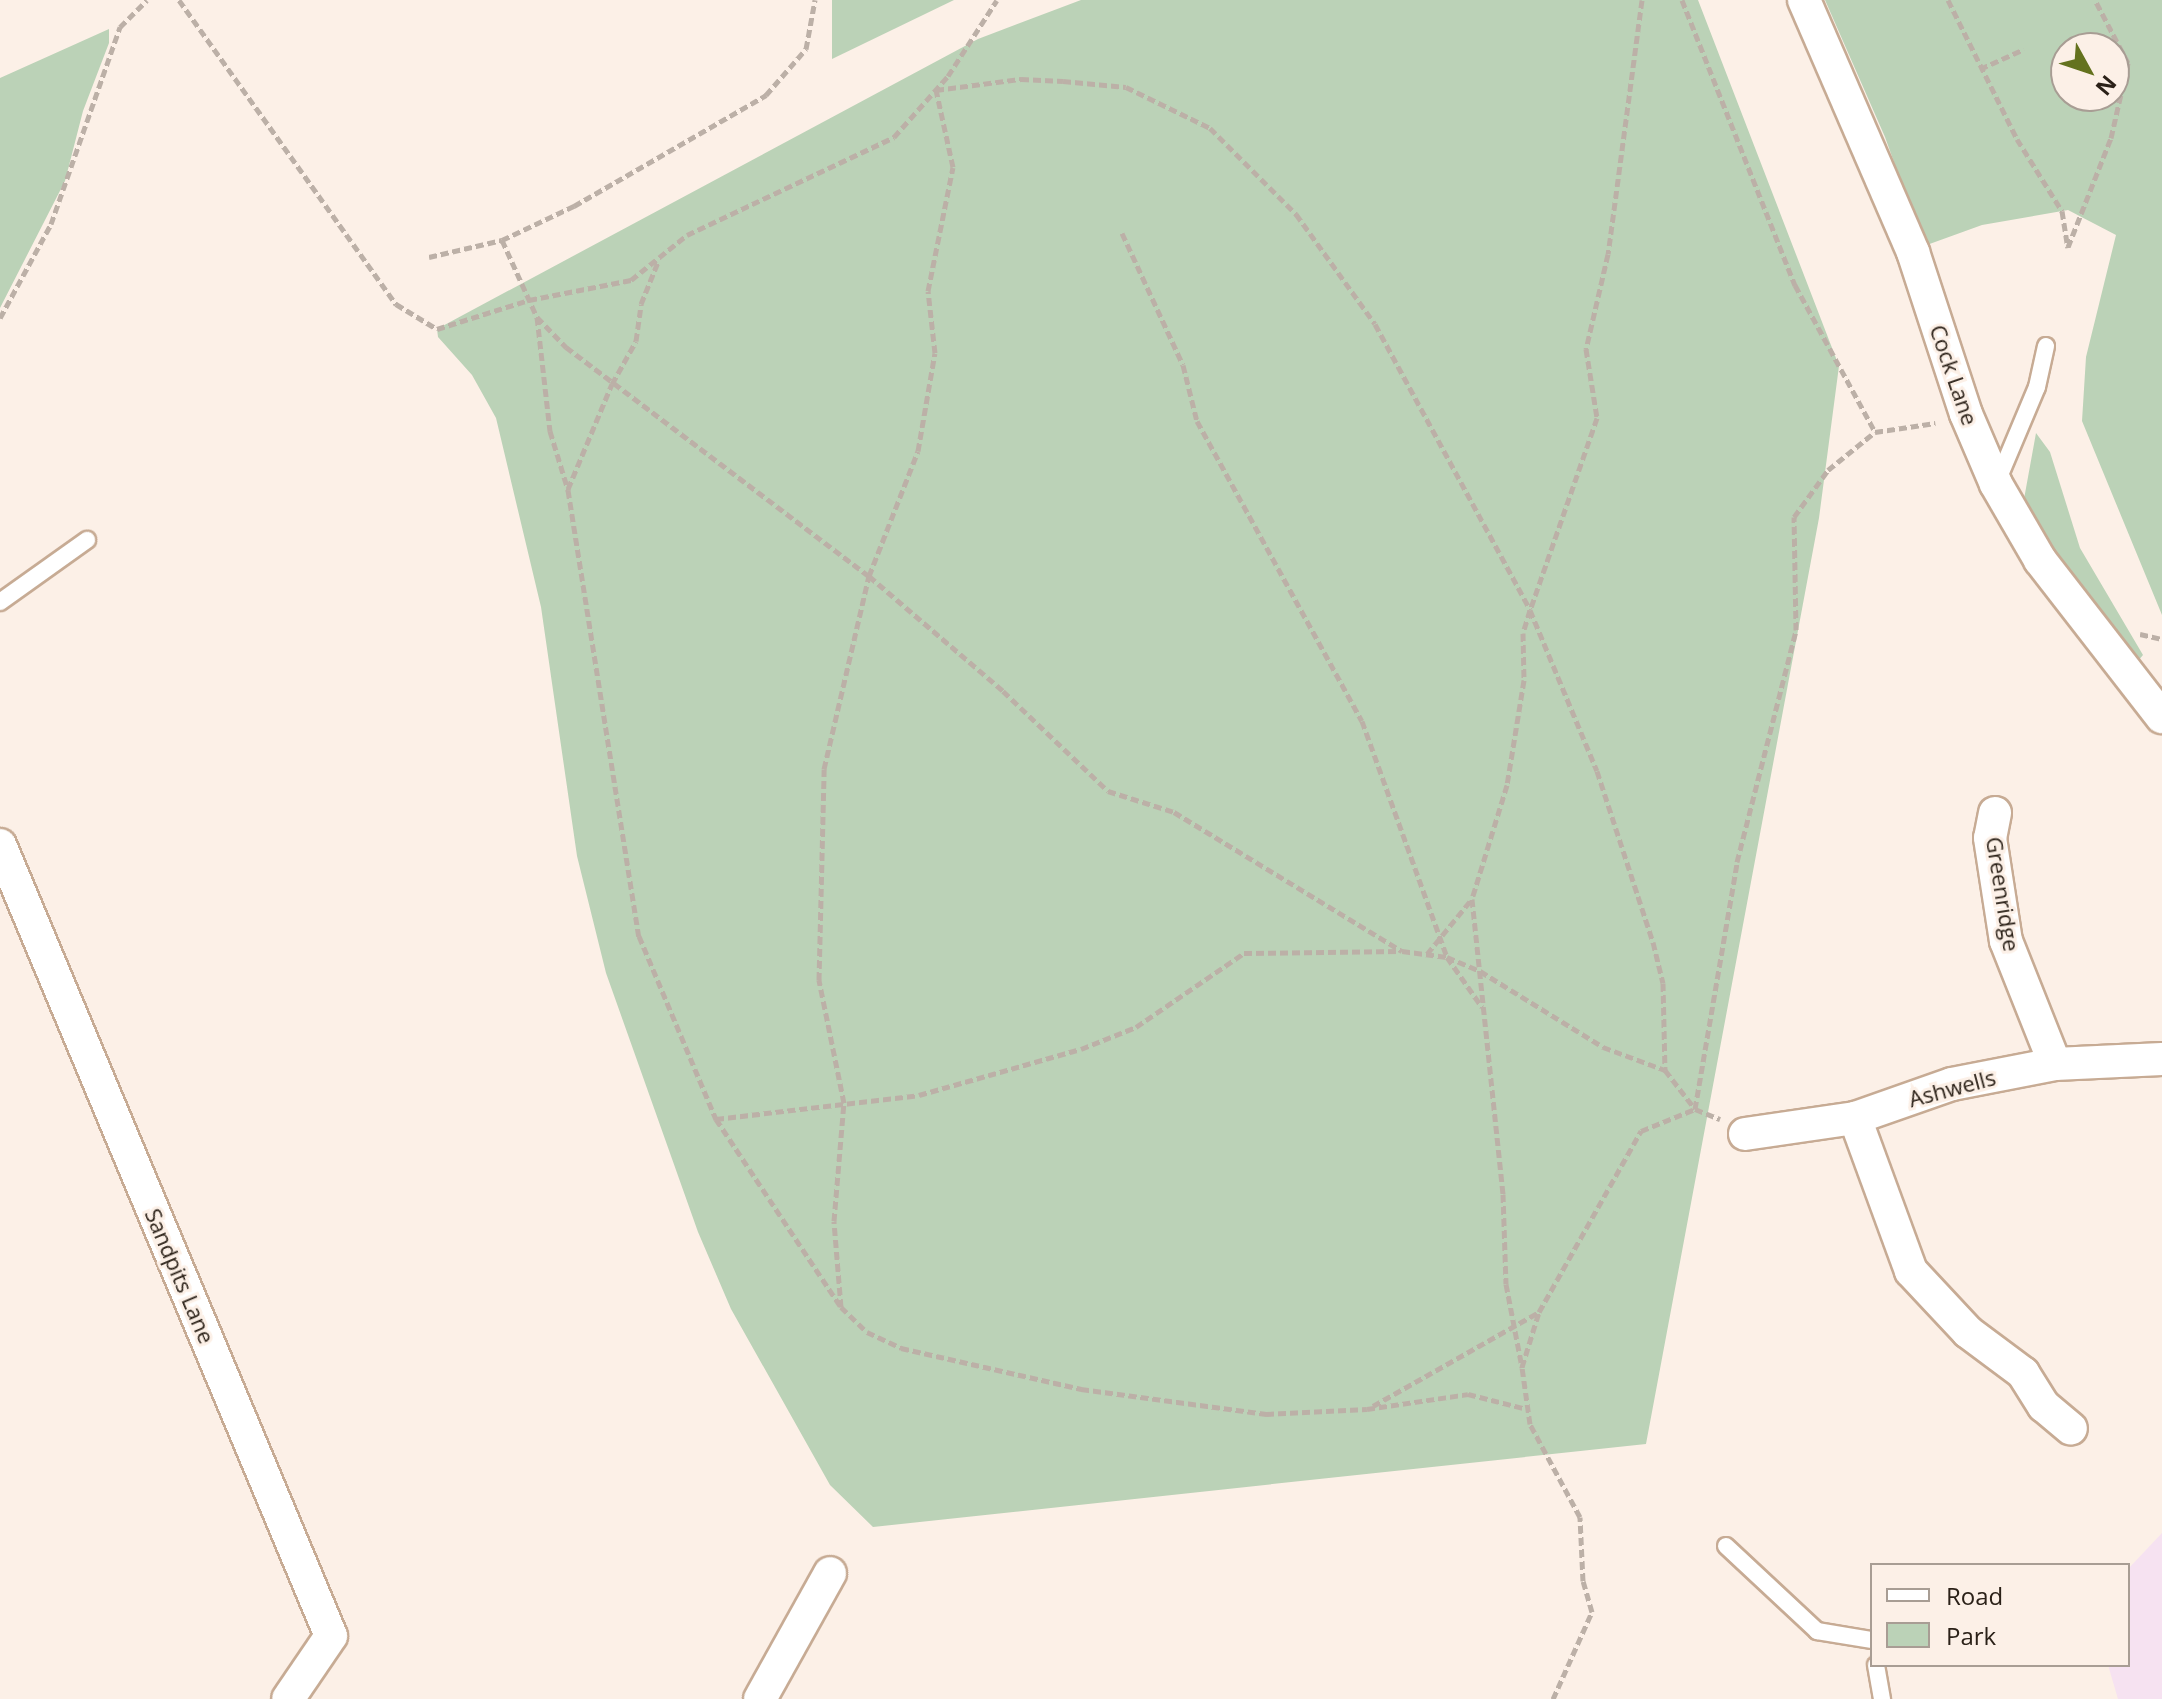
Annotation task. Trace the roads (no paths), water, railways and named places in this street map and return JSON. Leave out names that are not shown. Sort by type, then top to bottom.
[{"type":"street","name":"Cock Lane","points":[[1804,0],[1913,252],[1966,414],[1996,484],[2040,560],[2162,717]]},
{"type":"street","name":"Greenridge","points":[[1995,813],[1990,838],[2006,941],[2055,1064]]},
{"type":"street","name":"Sandpits Lane","points":[[0,845],[331,1636],[288,1699]]},
{"type":"street","name":"Ashwells","points":[[1745,1134],[1855,1118],[1952,1084],[2055,1064],[2162,1059]]},
{"type":"street","points":[[1855,1118],[1911,1271],[1968,1332],[2023,1373],[2044,1406],[2071,1429]]},
{"type":"street","points":[[760,1699],[830,1573]]},
{"type":"lane","points":[[1996,484],[2037,387],[2046,346]]},
{"type":"lane","points":[[0,602],[87,540]]},
{"type":"lane","points":[[1726,1546],[1817,1631],[1870,1640]]},
{"type":"lane","points":[[1876,1667],[1882,1699]]}]
